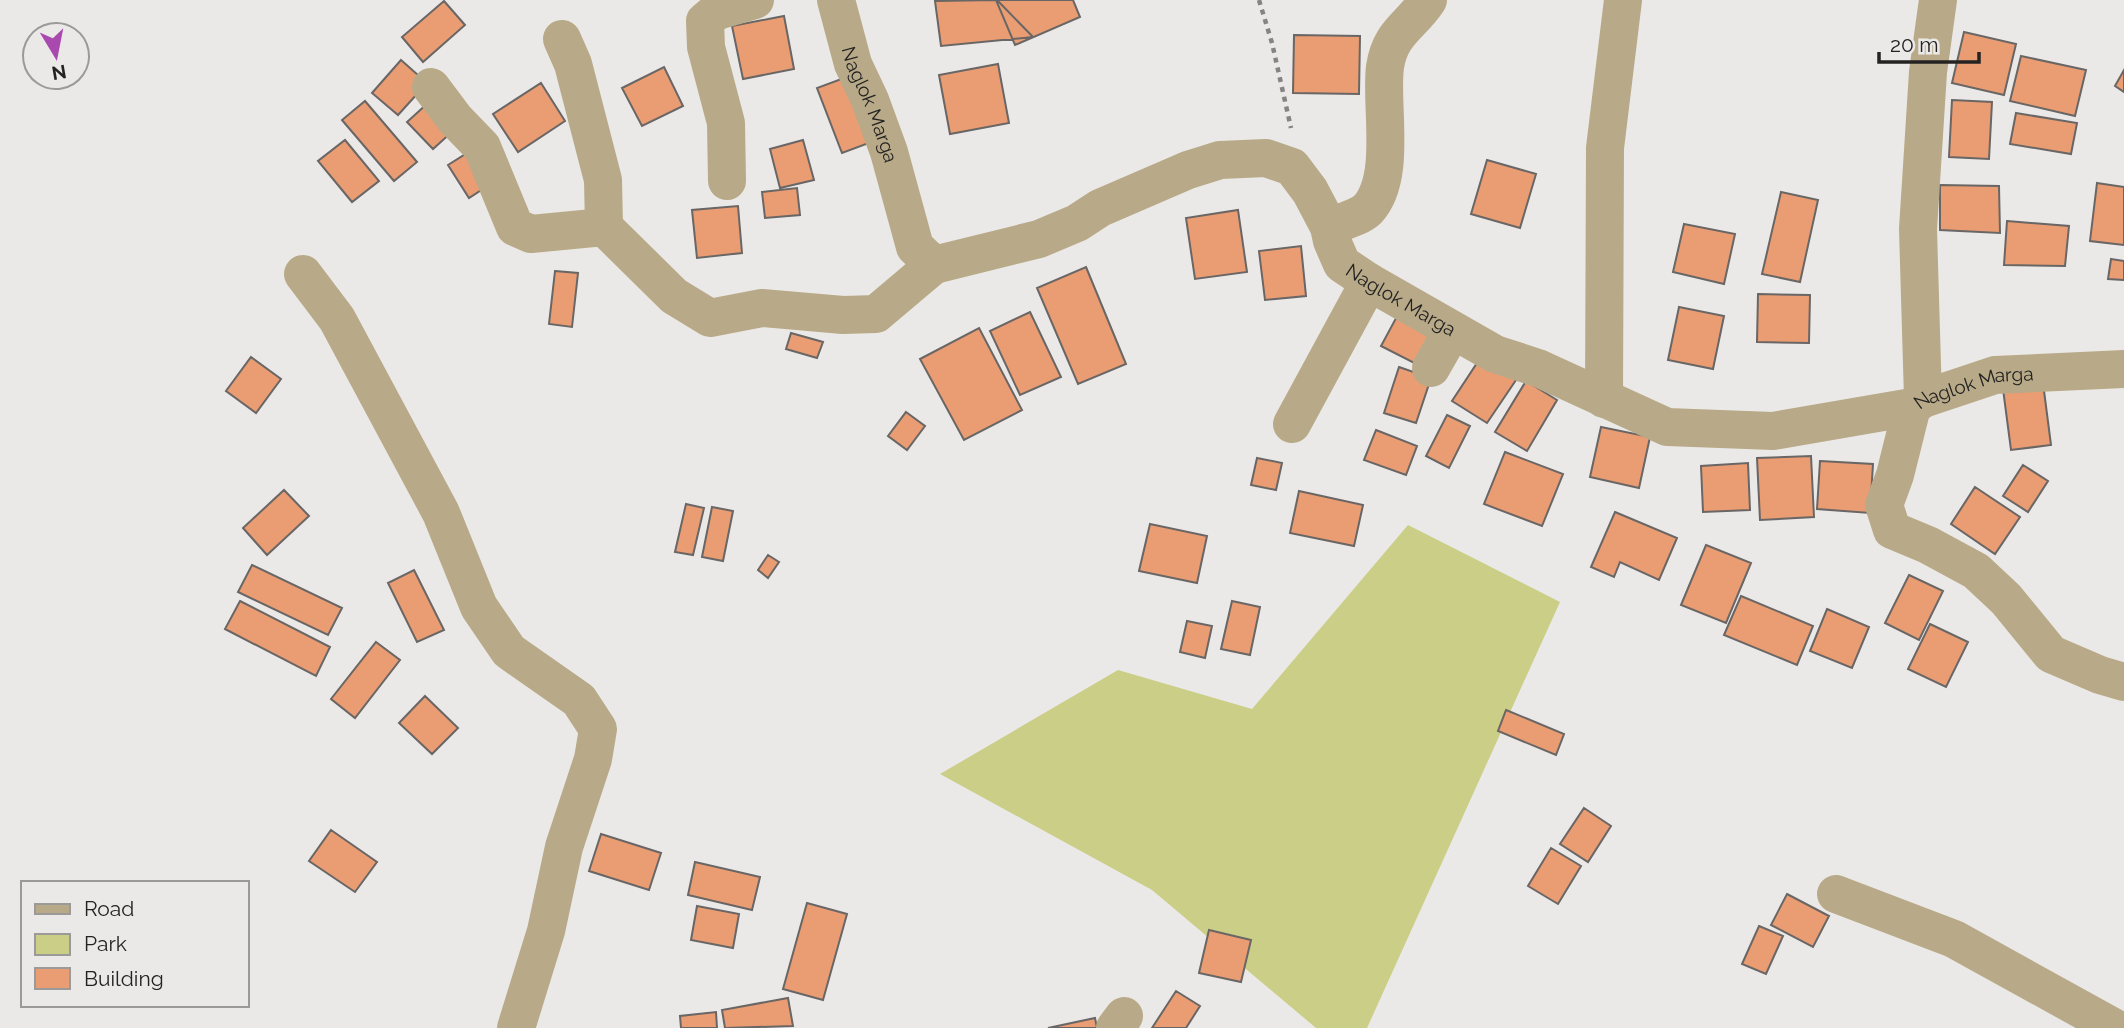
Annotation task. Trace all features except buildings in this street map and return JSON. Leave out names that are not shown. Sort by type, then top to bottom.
[{"type":"street","points":[[727,181],[726,123],[706,47],[705,21],[717,11],[755,0]]},
{"type":"street","name":"Naglok Marga","points":[[836,0],[853,64],[870,100],[889,152],[915,247],[934,265]]},
{"type":"street","points":[[1329,227],[1366,211],[1380,192],[1385,136],[1385,66],[1394,37],[1420,12],[1428,0]]},
{"type":"street","points":[[1604,399],[1605,148],[1623,0]]},
{"type":"street","points":[[1938,0],[1928,72],[1918,229],[1918,403],[1884,505],[1892,530],[1928,545],[1976,571],[2006,599],[2051,654],[2124,682]]},
{"type":"street","points":[[562,39],[573,64],[603,180],[604,227],[674,296],[710,318],[762,308],[843,315],[876,314],[934,265],[1039,239],[1077,223],[1100,208],[1188,170],[1220,160],[1266,158],[1292,167]]},
{"type":"street","points":[[431,87],[455,119],[482,147],[515,226],[531,234],[604,227]]},
{"type":"street","name":"Naglok Marga","points":[[1292,167],[1310,191],[1329,227],[1342,264],[1495,354],[1538,368],[1667,427],[1773,431],[1918,403],[1995,375],[2124,369]]},
{"type":"street","points":[[303,274],[337,319],[440,513],[479,607],[509,651],[579,700],[598,729],[593,759],[564,847],[546,931],[516,1028]]},
{"type":"street","points":[[1292,424],[1369,282]]},
{"type":"street","points":[[1431,368],[1452,331]]},
{"type":"street","points":[[1836,894],[1954,939],[2115,1028]]},
{"type":"path","points":[[1259,0],[1272,43],[1294,143],[1292,167]]},
{"type":"green space","points":[[1408,525],[1560,602],[1367,1028],[1316,1028],[1152,890],[940,774],[1118,670],[1252,709]]}]
